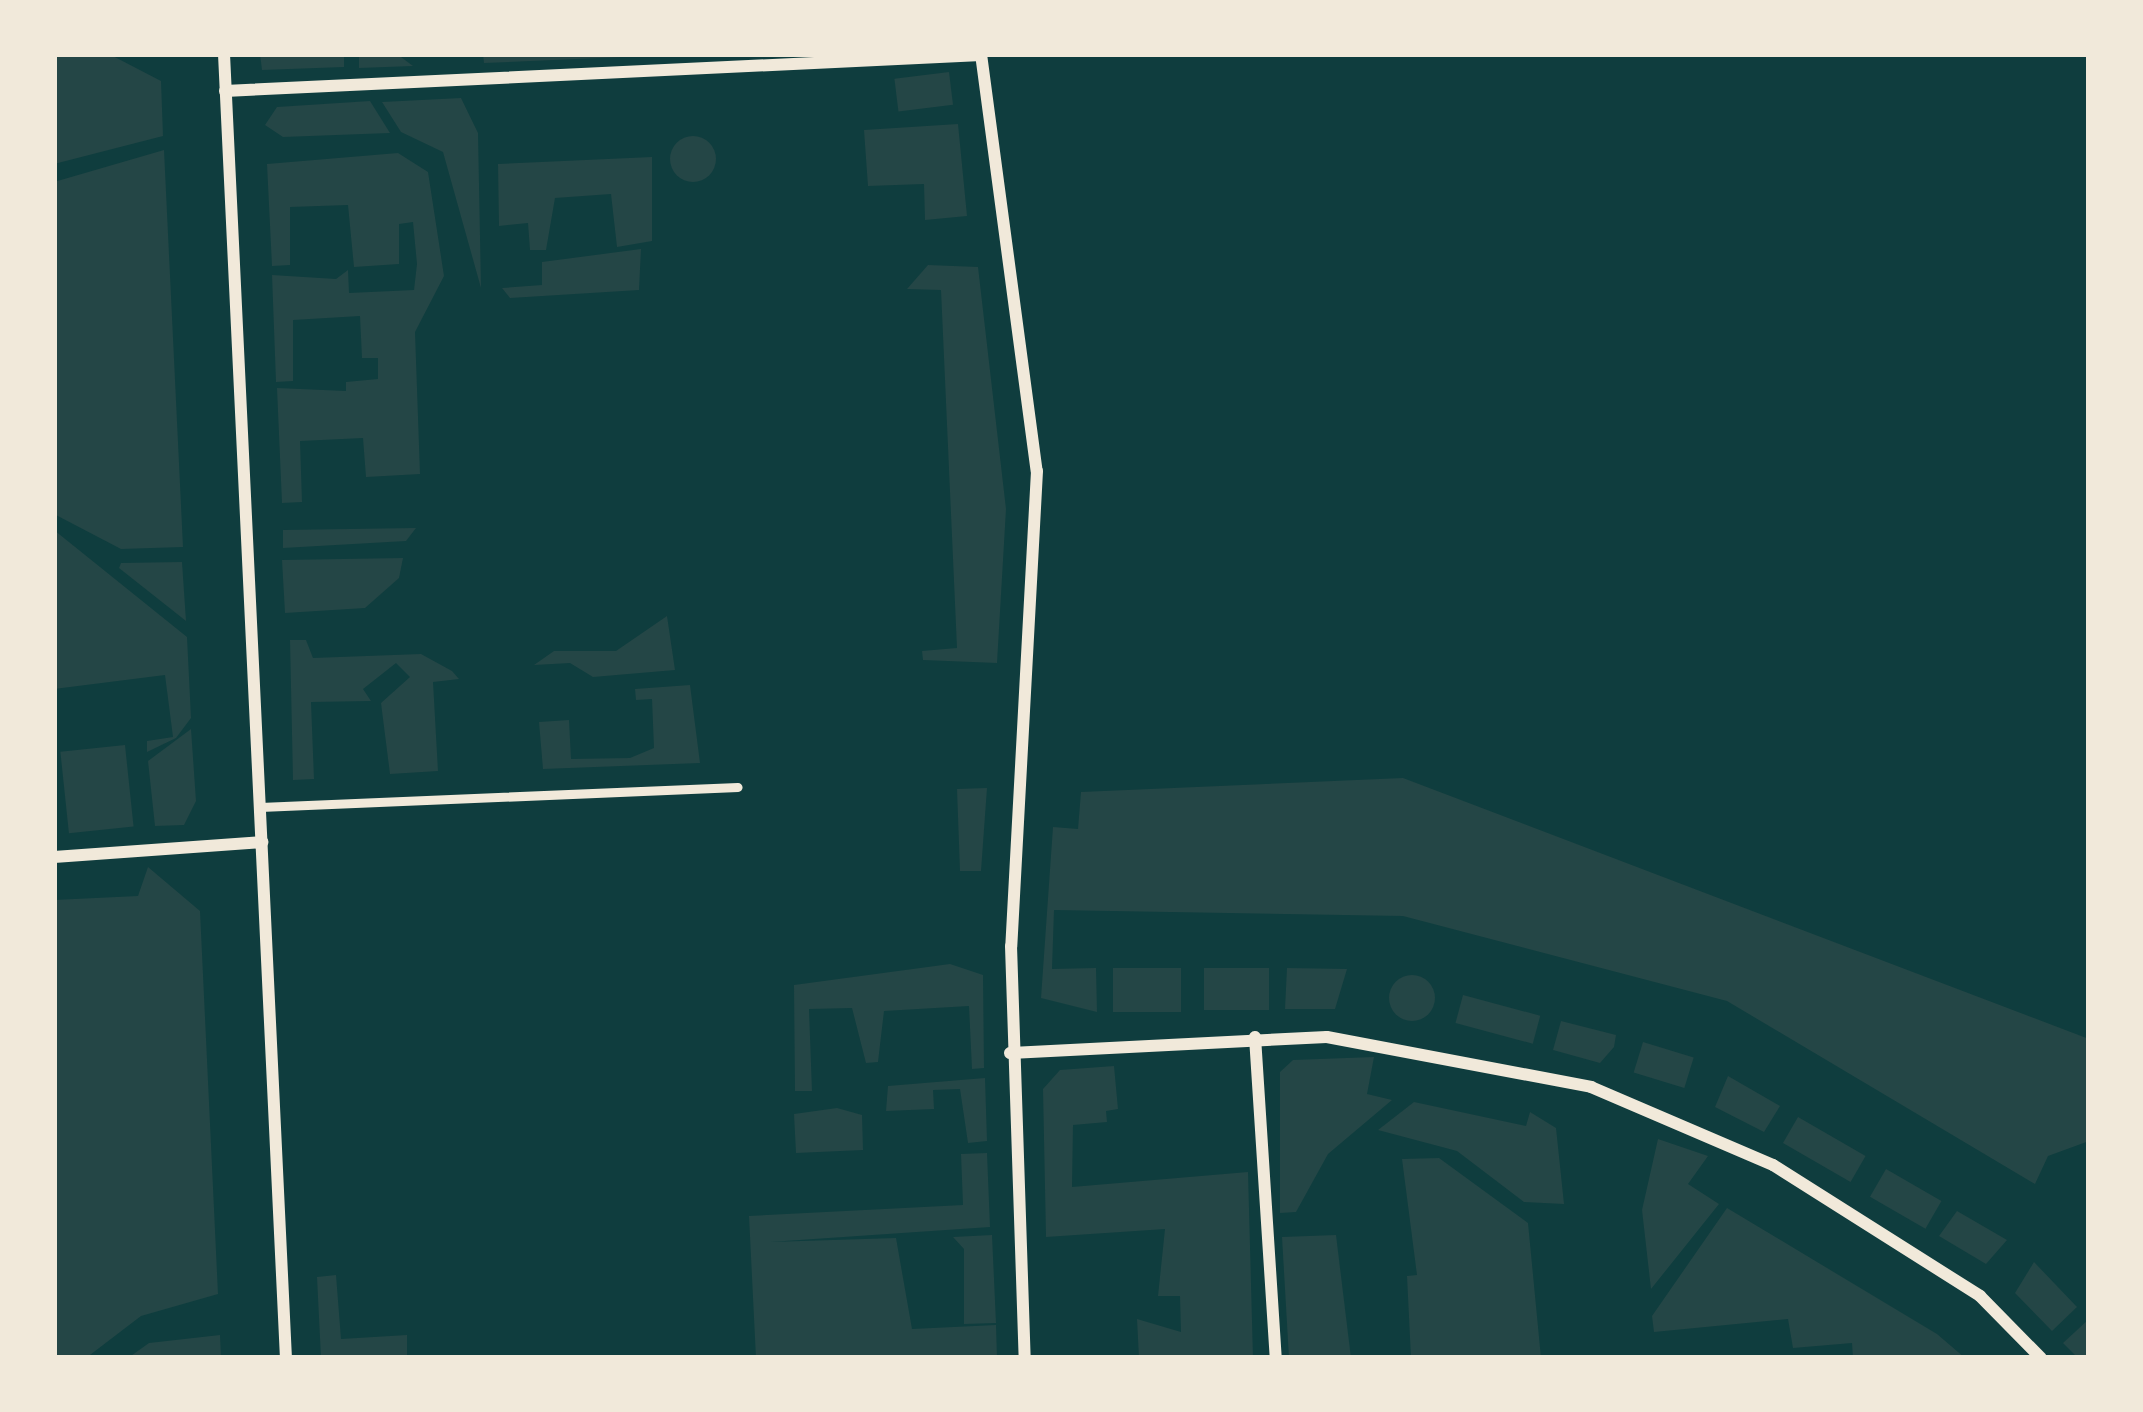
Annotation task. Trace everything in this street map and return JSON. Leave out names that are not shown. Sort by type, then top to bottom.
[{"type":"street","points":[[224,54],[286,1358]]},
{"type":"street","points":[[225,91],[981,55],[1037,471],[1010,1053],[1025,1358]]},
{"type":"street","points":[[54,857],[262,842]]},
{"type":"street","points":[[1010,1053],[1255,1037],[1411,1047],[1673,1114],[1930,1261],[2041,1358]]},
{"type":"street","points":[[1255,1037],[1276,1358]]},
{"type":"lane","points":[[260,808],[739,787]]},
{"type":"shaded area","points":[[54,54],[109,54],[161,81],[163,136],[54,164]]},
{"type":"shaded area","points":[[260,54],[344,54],[344,67],[262,70]]},
{"type":"shaded area","points":[[359,54],[397,54],[413,66],[359,68]]},
{"type":"shaded area","points":[[483,54],[622,54],[623,57],[484,63]]},
{"type":"shaded area","points":[[949,72],[953,105],[898,111],[894,79]]},
{"type":"shaded area","points":[[461,98],[478,133],[481,288],[443,152],[401,132],[382,102]]},
{"type":"shaded area","points":[[370,101],[390,133],[283,137],[265,125],[277,107]]},
{"type":"shaded area","points":[[958,124],[967,216],[925,220],[924,184],[868,186],[864,130]]},
{"type":"shaded area","points":[[693,136],[710,142],[716,159],[710,176],[693,182],[676,176],[670,159],[676,142]]},
{"type":"shaded area","points":[[164,150],[183,547],[121,549],[54,514],[54,182]]},
{"type":"shaded area","points":[[398,153],[428,172],[444,276],[415,332],[420,474],[366,477],[363,438],[300,441],[302,502],[282,503],[277,388],[346,391],[346,382],[378,379],[378,358],[362,358],[360,316],[293,320],[293,381],[276,382],[272,275],[336,279],[348,270],[349,293],[414,290],[417,264],[413,222],[399,224],[399,264],[354,267],[348,205],[290,207],[290,265],[272,266],[267,164]]},
{"type":"shaded area","points":[[652,157],[652,241],[617,247],[611,194],[555,198],[546,250],[530,250],[528,223],[499,226],[498,164]]},
{"type":"shaded area","points":[[641,249],[639,290],[510,298],[502,288],[542,285],[542,262]]},
{"type":"shaded area","points":[[928,265],[978,267],[1006,509],[997,663],[923,660],[922,651],[957,648],[941,290],[907,289]]},
{"type":"shaded area","points":[[416,528],[406,541],[283,548],[283,530]]},
{"type":"shaded area","points":[[54,530],[187,637],[191,718],[176,738],[147,752],[147,741],[173,737],[165,675],[54,689]]},
{"type":"shaded area","points":[[403,558],[399,578],[365,608],[285,613],[282,560]]},
{"type":"shaded area","points":[[182,562],[186,621],[119,568],[121,563]]},
{"type":"shaded area","points":[[667,616],[675,670],[593,677],[570,663],[534,665],[554,651],[616,651]]},
{"type":"shaded area","points":[[290,640],[306,640],[313,658],[421,654],[452,671],[459,679],[433,682],[438,771],[390,774],[381,703],[410,677],[396,663],[363,689],[371,701],[311,702],[314,779],[293,780]]},
{"type":"shaded area","points":[[690,685],[700,763],[543,769],[539,722],[569,720],[571,759],[630,758],[654,748],[652,699],[636,700],[635,689]]},
{"type":"shaded area","points":[[191,729],[196,801],[184,825],[155,826],[148,761]]},
{"type":"shaded area","points":[[125,745],[134,827],[69,833],[60,752]]},
{"type":"shaded area","points":[[1403,778],[2089,1039],[2089,1141],[2048,1156],[2035,1184],[1727,1001],[1403,916],[1054,910],[1052,969],[1096,968],[1097,1012],[1041,998],[1053,827],[1078,829],[1081,792]]},
{"type":"shaded area","points":[[987,788],[981,871],[960,871],[957,789]]},
{"type":"shaded area","points":[[148,867],[200,911],[218,1294],[141,1316],[86,1358],[54,1358],[54,900],[138,896]]},
{"type":"shaded area","points":[[950,964],[983,975],[984,1068],[972,1069],[969,1006],[884,1011],[878,1062],[866,1063],[852,1008],[809,1009],[812,1091],[795,1091],[794,985]]},
{"type":"shaded area","points":[[1113,968],[1181,968],[1181,1012],[1113,1012]]},
{"type":"shaded area","points":[[1204,968],[1269,968],[1269,1010],[1204,1010]]},
{"type":"shaded area","points":[[1287,968],[1347,969],[1335,1009],[1285,1009]]},
{"type":"shaded area","points":[[1412,975],[1428,982],[1435,998],[1428,1014],[1412,1021],[1396,1014],[1389,998],[1396,982]]},
{"type":"shaded area","points":[[1463,995],[1540,1016],[1533,1044],[1455,1023]]},
{"type":"shaded area","points":[[1561,1021],[1616,1035],[1614,1047],[1600,1063],[1553,1050]]},
{"type":"shaded area","points":[[1643,1042],[1694,1057],[1684,1088],[1634,1073]]},
{"type":"shaded area","points":[[1374,1057],[1367,1094],[1392,1100],[1328,1154],[1296,1212],[1280,1213],[1280,1072],[1293,1060]]},
{"type":"shaded area","points":[[1114,1066],[1118,1109],[1106,1111],[1107,1122],[1073,1125],[1072,1187],[1248,1172],[1253,1358],[1139,1358],[1137,1319],[1181,1332],[1180,1296],[1158,1296],[1165,1229],[1046,1237],[1043,1089],[1060,1070]]},
{"type":"shaded area","points":[[1728,1076],[1780,1106],[1764,1132],[1715,1107]]},
{"type":"shaded area","points":[[985,1078],[987,1141],[968,1143],[960,1089],[933,1090],[934,1109],[886,1111],[888,1086]]},
{"type":"shaded area","points":[[1414,1102],[1526,1126],[1530,1112],[1556,1128],[1564,1204],[1524,1202],[1457,1151],[1378,1130]]},
{"type":"shaded area","points":[[837,1108],[862,1115],[863,1150],[796,1153],[794,1114]]},
{"type":"shaded area","points":[[1798,1117],[1866,1156],[1851,1182],[1783,1143]]},
{"type":"shaded area","points":[[1658,1139],[1708,1156],[1688,1184],[1719,1204],[1651,1289],[1642,1210]]},
{"type":"shaded area","points":[[987,1153],[990,1227],[770,1242],[896,1238],[912,1329],[996,1325],[997,1358],[756,1358],[749,1216],[963,1205],[961,1154]]},
{"type":"shaded area","points":[[1439,1158],[1528,1223],[1541,1358],[1411,1358],[1407,1276],[1417,1275],[1402,1159]]},
{"type":"shaded area","points":[[1886,1169],[1941,1201],[1925,1229],[1870,1197]]},
{"type":"shaded area","points":[[1727,1208],[1937,1334],[1965,1358],[1853,1358],[1852,1343],[1793,1348],[1788,1319],[1654,1332],[1652,1316]]},
{"type":"shaded area","points":[[1957,1211],[2007,1240],[1986,1264],[1939,1236]]},
{"type":"shaded area","points":[[992,1235],[996,1323],[964,1324],[964,1249],[953,1237]]},
{"type":"shaded area","points":[[1336,1235],[1351,1358],[1289,1358],[1282,1237]]},
{"type":"shaded area","points":[[2034,1262],[2077,1307],[2052,1331],[2015,1293]]},
{"type":"shaded area","points":[[336,1275],[341,1339],[407,1335],[407,1356],[321,1358],[317,1277]]},
{"type":"shaded area","points":[[2089,1319],[2089,1358],[2078,1358],[2063,1343]]},
{"type":"shaded area","points":[[220,1335],[221,1358],[128,1358],[149,1343]]}]
